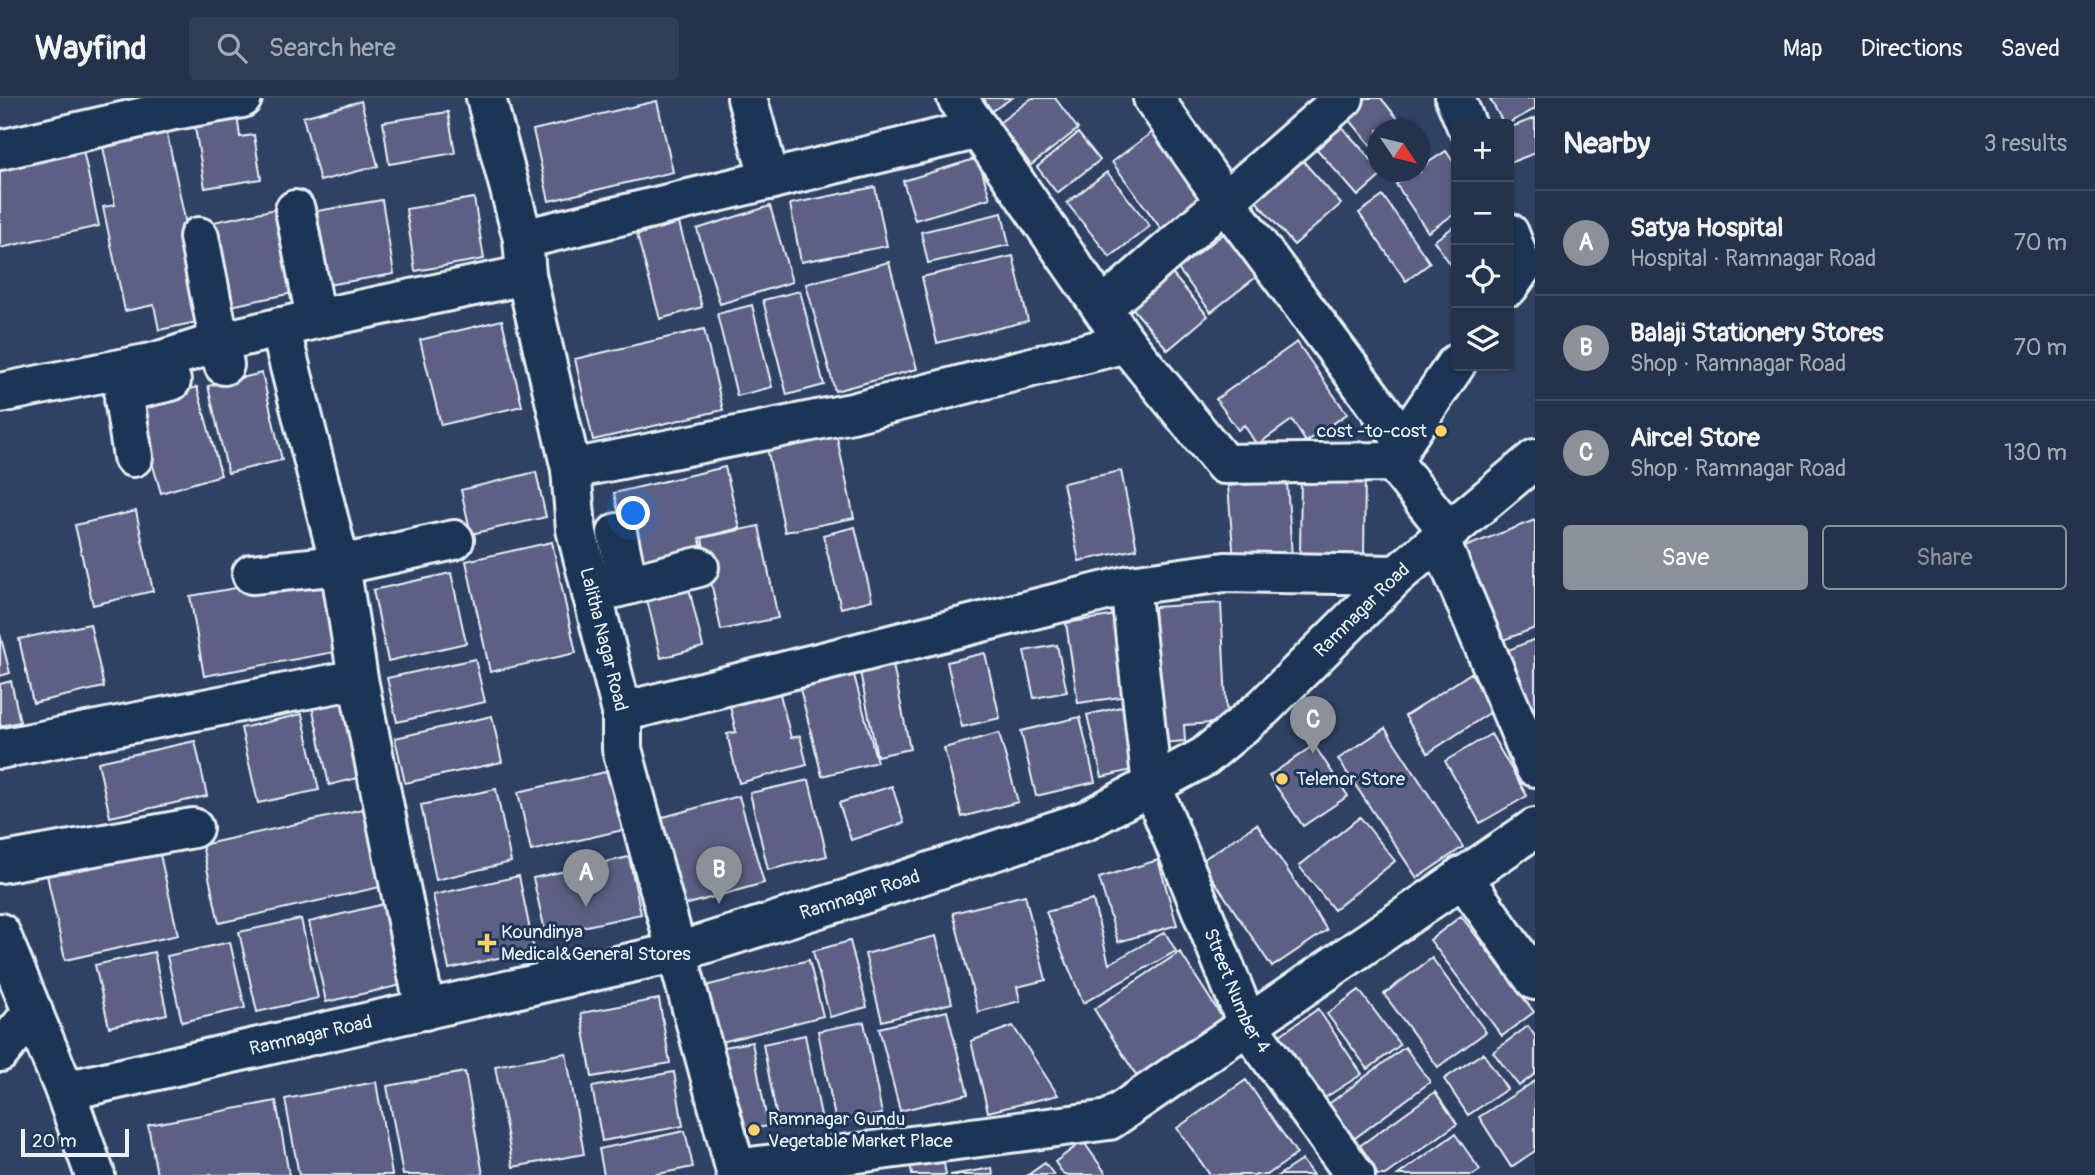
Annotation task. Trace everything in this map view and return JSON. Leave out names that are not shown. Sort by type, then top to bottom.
[{"type":"street","points":[[0,150],[174,110],[242,98]]},
{"type":"street","name":"Lalitha Nagar Road","points":[[486,98],[525,257],[571,469],[576,529],[610,589],[622,712],[622,749],[736,1172]]},
{"type":"street","points":[[747,98],[770,180]]},
{"type":"street","points":[[957,98],[1126,343],[1224,464],[1398,451]]},
{"type":"street","points":[[1153,98],[1398,451],[1444,536],[1535,767]]},
{"type":"street","points":[[1102,308],[1344,98]]},
{"type":"street","points":[[1455,98],[1464,119]]},
{"type":"street","points":[[133,457],[124,398],[127,391],[159,378],[219,342],[316,318],[525,257],[770,180],[979,129]]},
{"type":"street","points":[[295,210],[316,318]]},
{"type":"street","points":[[199,237],[219,342]]},
{"type":"street","points":[[1514,246],[1522,267],[1514,279]]},
{"type":"street","points":[[280,327],[340,565],[358,679],[425,1010]]},
{"type":"street","points":[[571,469],[852,413],[1126,343]]},
{"type":"street","points":[[1398,451],[1451,371]]},
{"type":"street","points":[[0,393],[159,378]]},
{"type":"street","name":"Ramnagar Road","points":[[65,1091],[678,952],[1085,821],[1204,757],[1263,708],[1397,575],[1535,461]]},
{"type":"street","points":[[617,533],[610,589],[699,567]]},
{"type":"street","points":[[252,574],[340,565],[454,540]]},
{"type":"street","points":[[622,712],[1130,585],[1225,572],[1397,575]]},
{"type":"street","name":"Street Number 4","points":[[1130,585],[1152,786],[1248,1026],[1355,1175]]},
{"type":"street","points":[[0,749],[358,679]]},
{"type":"street","points":[[0,863],[193,828]]},
{"type":"street","points":[[736,1172],[1110,1120],[1535,828]]},
{"type":"street","points":[[1462,876],[1535,980]]},
{"type":"street","points":[[0,933],[19,1003],[65,1091],[94,1175]]},
{"type":"street","points":[[0,1052],[19,1003]]},
{"type":"building","points":[[983,98],[1012,98],[992,111]]},
{"type":"building","points":[[1032,98],[1055,98],[1078,129],[1031,165],[999,123]]},
{"type":"building","points":[[1350,98],[1381,98],[1398,119],[1367,119],[1367,141],[1339,107]]},
{"type":"building","points":[[1535,98],[1535,109],[1514,120],[1501,119],[1490,99]]},
{"type":"building","points":[[361,101],[378,166],[320,181],[303,117]]},
{"type":"building","points":[[657,101],[673,172],[549,201],[533,130]]},
{"type":"building","points":[[448,112],[455,153],[389,164],[383,122]]},
{"type":"building","points":[[237,115],[240,137],[254,135],[261,179],[205,188],[194,121]]},
{"type":"building","points":[[1332,116],[1367,155],[1367,182],[1374,182],[1358,196],[1307,138]]},
{"type":"building","points":[[1535,118],[1535,153],[1514,161],[1514,126]]},
{"type":"building","points":[[1154,131],[1204,199],[1162,230],[1112,162]]},
{"type":"building","points":[[167,133],[206,320],[159,330],[154,305],[125,311],[103,207],[115,205],[103,147]]},
{"type":"building","points":[[1078,133],[1100,160],[1057,193],[1037,167]]},
{"type":"building","points":[[83,150],[99,226],[0,248],[0,168]]},
{"type":"building","points":[[1446,151],[1451,158],[1451,216],[1428,232],[1396,184],[1430,182],[1430,161]]},
{"type":"building","points":[[978,158],[990,198],[915,220],[903,181]]},
{"type":"building","points":[[1303,161],[1341,204],[1294,245],[1256,201]]},
{"type":"building","points":[[1107,172],[1150,226],[1110,257],[1067,203]]},
{"type":"building","points":[[875,187],[887,246],[801,262],[790,204]]},
{"type":"building","points":[[1383,196],[1430,263],[1406,281],[1359,213]]},
{"type":"building","points":[[474,198],[484,259],[415,271],[406,209]]},
{"type":"building","points":[[382,200],[394,274],[327,285],[317,211]]},
{"type":"building","points":[[770,206],[792,282],[720,304],[697,229]]},
{"type":"building","points":[[276,209],[293,293],[226,307],[209,223]]},
{"type":"building","points":[[1002,213],[1009,245],[928,263],[921,232]]},
{"type":"building","points":[[679,223],[702,307],[660,319],[637,235]]},
{"type":"building","points":[[1451,229],[1451,265],[1434,241]]},
{"type":"building","points":[[1227,231],[1260,274],[1211,312],[1178,269]]},
{"type":"building","points":[[1013,256],[1028,321],[937,343],[922,277]]},
{"type":"building","points":[[889,262],[917,369],[835,391],[806,284]]},
{"type":"building","points":[[1168,269],[1208,316],[1168,350],[1128,303]]},
{"type":"building","points":[[800,291],[824,385],[787,395],[763,300]]},
{"type":"building","points":[[752,305],[772,387],[737,396],[717,314]]},
{"type":"building","points":[[502,320],[522,406],[441,425],[420,340]]},
{"type":"building","points":[[704,329],[723,410],[593,440],[575,359]]},
{"type":"building","points":[[1297,342],[1347,414],[1306,442],[1292,420],[1257,445],[1244,425],[1238,430],[1216,399]]},
{"type":"building","points":[[262,373],[282,460],[228,473],[208,386]]},
{"type":"building","points":[[197,387],[221,475],[161,493],[135,405]]},
{"type":"building","points":[[835,428],[854,518],[785,532],[766,443]]},
{"type":"building","points":[[725,467],[740,528],[699,538],[702,547],[630,564],[614,493]]},
{"type":"building","points":[[1121,471],[1137,549],[1079,561],[1063,483]]},
{"type":"building","points":[[536,472],[546,517],[471,534],[461,490]]},
{"type":"building","points":[[1301,472],[1365,472],[1364,557],[1300,557]]},
{"type":"building","points":[[1287,481],[1292,557],[1234,561],[1228,486]]},
{"type":"building","points":[[136,511],[153,591],[93,605],[75,525]]},
{"type":"building","points":[[1535,520],[1535,628],[1498,642],[1462,548]]},
{"type":"building","points":[[759,526],[778,618],[721,630],[702,538]]},
{"type":"building","points":[[855,527],[872,600],[841,608],[823,535]]},
{"type":"building","points":[[552,542],[576,653],[490,672],[466,561]]},
{"type":"building","points":[[326,572],[340,651],[204,676],[190,596]]},
{"type":"building","points":[[451,573],[466,643],[388,661],[373,590]]},
{"type":"building","points":[[688,584],[703,647],[661,658],[646,595]]},
{"type":"building","points":[[1221,603],[1227,722],[1184,725],[1185,741],[1161,743],[1154,607]]},
{"type":"building","points":[[1123,614],[1135,695],[1078,703],[1066,623]]},
{"type":"building","points":[[90,624],[104,687],[33,703],[19,639]]},
{"type":"building","points":[[0,634],[10,673],[0,676]]},
{"type":"building","points":[[1535,639],[1535,739],[1499,654]]},
{"type":"building","points":[[1057,645],[1067,692],[1034,698],[1024,651]]},
{"type":"building","points":[[985,653],[1000,718],[962,727],[947,662]]},
{"type":"building","points":[[475,659],[485,702],[397,722],[387,678]]},
{"type":"building","points":[[892,660],[910,749],[877,756],[859,667]]},
{"type":"building","points":[[1471,673],[1494,710],[1428,753],[1405,716]]},
{"type":"building","points":[[854,675],[877,762],[822,776],[800,689]]},
{"type":"building","points":[[11,681],[20,722],[0,726],[0,684]]},
{"type":"building","points":[[353,692],[370,775],[329,785],[311,701]]},
{"type":"building","points":[[780,694],[791,738],[800,736],[807,765],[739,783],[727,734],[736,732],[730,706]]},
{"type":"building","points":[[1129,705],[1144,767],[1102,777],[1087,715]]},
{"type":"building","points":[[302,714],[319,790],[258,803],[241,728]]},
{"type":"building","points":[[492,716],[502,762],[405,783],[395,738]]},
{"type":"building","points":[[1080,717],[1095,782],[1036,796],[1021,731]]},
{"type":"building","points":[[1385,728],[1463,847],[1417,878],[1338,759]]},
{"type":"building","points":[[999,733],[1018,802],[962,817],[944,748]]},
{"type":"building","points":[[1491,734],[1527,796],[1480,823],[1445,761]]},
{"type":"building","points":[[195,741],[207,796],[110,817],[98,762]]},
{"type":"building","points":[[1314,745],[1348,796],[1303,826],[1269,776]]},
{"type":"building","points":[[610,771],[623,830],[531,851],[518,792]]},
{"type":"building","points":[[809,780],[827,856],[768,870],[750,793]]},
{"type":"building","points":[[892,786],[904,823],[851,840],[839,803]]},
{"type":"building","points":[[496,789],[511,862],[436,880],[421,805]]},
{"type":"building","points":[[739,796],[764,883],[685,905],[660,818]]},
{"type":"building","points":[[363,809],[380,887],[219,923],[202,845]]},
{"type":"building","points":[[1360,817],[1395,861],[1334,910],[1299,866]]},
{"type":"building","points":[[1257,824],[1327,930],[1272,967],[1201,861]]},
{"type":"building","points":[[159,850],[178,935],[65,960],[47,875]]},
{"type":"building","points":[[629,857],[641,914],[546,935],[533,878]]},
{"type":"building","points":[[1158,860],[1177,925],[1118,942],[1099,878]]},
{"type":"building","points":[[519,876],[534,950],[449,969],[433,895]]},
{"type":"building","points":[[1025,895],[1046,980],[1017,987],[1020,1001],[978,1012],[953,913]]},
{"type":"building","points":[[1093,900],[1109,964],[1165,932],[1176,951],[1083,1003],[1046,912]]},
{"type":"building","points":[[388,903],[406,984],[326,1002],[309,922]]},
{"type":"building","points":[[1461,916],[1534,1012],[1502,1036],[1430,940]]},
{"type":"building","points":[[301,919],[318,998],[257,1012],[239,932]]},
{"type":"building","points":[[936,936],[952,1003],[882,1021],[865,954]]},
{"type":"building","points":[[850,941],[867,1007],[830,1017],[813,951]]},
{"type":"building","points":[[230,942],[245,1008],[182,1022],[167,956]]},
{"type":"building","points":[[154,952],[167,1014],[109,1027],[95,965]]},
{"type":"building","points":[[1180,952],[1227,1025],[1140,1081],[1094,1009]]},
{"type":"building","points":[[1432,958],[1486,1032],[1438,1067],[1384,994]]},
{"type":"building","points":[[809,960],[823,1016],[718,1043],[705,986]]},
{"type":"building","points":[[1359,990],[1400,1045],[1368,1069],[1327,1014]]},
{"type":"building","points":[[659,999],[670,1063],[592,1077],[581,1013]]},
{"type":"building","points":[[1318,1009],[1362,1074],[1323,1099],[1280,1035]]},
{"type":"building","points":[[947,1011],[968,1094],[900,1111],[879,1028]]},
{"type":"building","points":[[864,1022],[882,1114],[836,1123],[818,1031]]},
{"type":"building","points":[[1013,1026],[1058,1095],[988,1112],[971,1041]]},
{"type":"building","points":[[1528,1026],[1535,1036],[1535,1074],[1519,1086],[1493,1052]]},
{"type":"building","points":[[805,1035],[821,1116],[778,1124],[763,1044]]},
{"type":"building","points":[[752,1042],[768,1126],[736,1132],[719,1048]]},
{"type":"building","points":[[1405,1047],[1430,1082],[1351,1141],[1326,1106]]},
{"type":"building","points":[[566,1053],[584,1154],[513,1167],[495,1066]]},
{"type":"building","points":[[1483,1053],[1507,1089],[1468,1115],[1444,1079]]},
{"type":"building","points":[[465,1072],[483,1175],[403,1175],[387,1086]]},
{"type":"building","points":[[674,1072],[683,1126],[602,1141],[592,1087]]},
{"type":"building","points":[[1246,1080],[1297,1154],[1267,1175],[1210,1175],[1177,1128]]},
{"type":"building","points":[[1535,1081],[1535,1151],[1511,1167],[1479,1117]]},
{"type":"building","points":[[376,1082],[392,1175],[299,1175],[285,1099]]},
{"type":"building","points":[[1435,1092],[1457,1124],[1385,1175],[1378,1175],[1358,1147]]},
{"type":"building","points":[[276,1101],[289,1175],[157,1175],[148,1125]]},
{"type":"building","points":[[685,1131],[693,1167],[653,1175],[604,1175],[599,1149]]},
{"type":"building","points":[[1455,1134],[1480,1170],[1473,1175],[1398,1175]]},
{"type":"building","points":[[1083,1141],[1107,1175],[1064,1175],[1055,1162]]},
{"type":"building","points":[[941,1145],[946,1175],[912,1175],[908,1151]]},
{"type":"building","points":[[1302,1160],[1313,1175],[1279,1175]]},
{"type":"building","points":[[1045,1163],[1054,1175],[1028,1175]]},
{"type":"building","points":[[992,1168],[993,1175],[950,1175]]},
{"type":"place","name":"cost -to-cost","points":[[1441,431]]},
{"type":"place","name":"Aircel Store","points":[[1313,754]]},
{"type":"place","name":"Telenor Store","points":[[1282,779]]},
{"type":"place","name":"Balaji Stationery Stores","points":[[719,904]]},
{"type":"place","name":"Satya Hospital","points":[[586,907]]},
{"type":"place","name":"Koundinya Medical&General Stores","points":[[487,943]]},
{"type":"place","name":"Ramnagar Gundu Vegetable Market Place","points":[[754,1130]]}]
